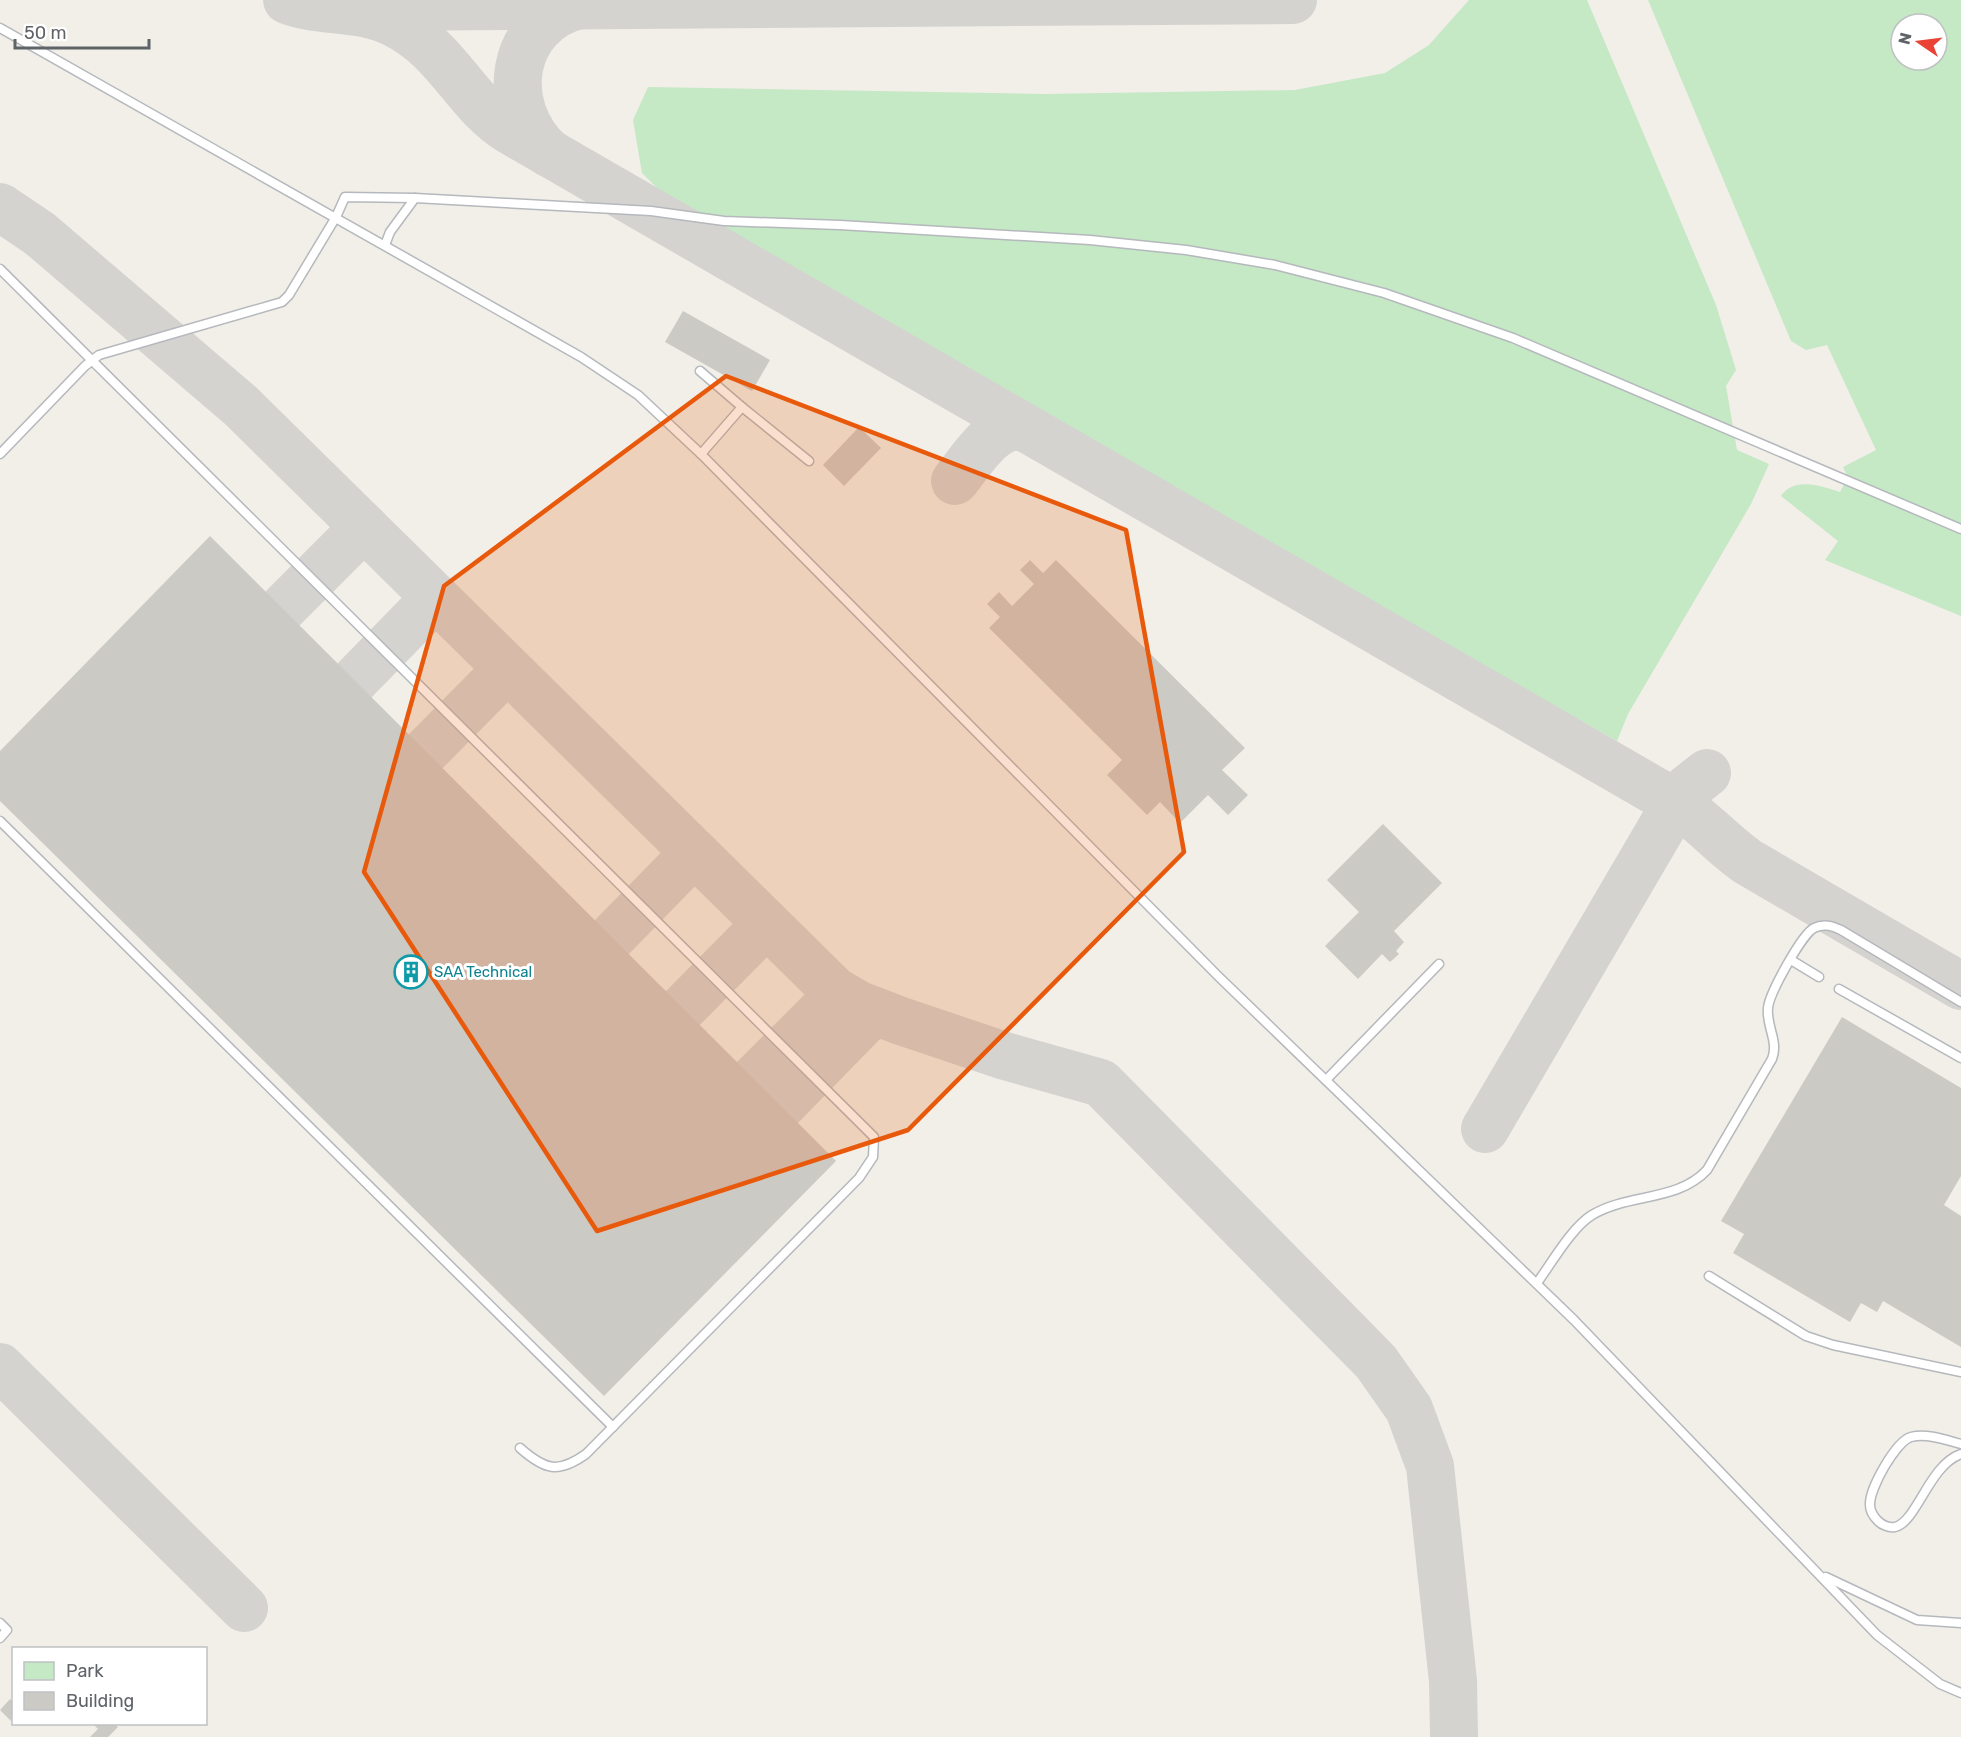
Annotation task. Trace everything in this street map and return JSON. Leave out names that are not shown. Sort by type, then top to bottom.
[{"type":"lane","points":[[0,28],[610,374],[638,396],[700,454],[1210,969],[1537,1283],[1877,1635],[1940,1684],[1961,1693]]},
{"type":"lane","points":[[0,454],[92,360],[108,351],[282,302],[289,295],[336,217],[345,197],[415,198],[651,211],[724,221],[840,225],[1090,240],[1186,250],[1275,265],[1384,293],[1503,334],[1961,529]]},
{"type":"lane","points":[[385,245],[390,232],[415,198]]},
{"type":"lane","points":[[0,269],[874,1137],[873,1157],[859,1178],[613,1427],[572,1464],[555,1469],[542,1464],[520,1448]]},
{"type":"lane","points":[[700,372],[809,461]]},
{"type":"lane","points":[[700,454],[742,407]]},
{"type":"lane","points":[[0,821],[613,1427]]},
{"type":"lane","points":[[1537,1283],[1578,1227],[1592,1215],[1629,1202],[1675,1191],[1697,1181],[1707,1170],[1772,1059],[1775,1044],[1768,1008],[1774,986],[1811,929],[1822,924],[1831,926],[1961,1002]]},
{"type":"lane","points":[[1791,960],[1819,977]]},
{"type":"lane","points":[[1326,1080],[1439,964]]},
{"type":"lane","points":[[1839,989],[1961,1058]]},
{"type":"lane","points":[[1708,1276],[1806,1336],[1833,1346],[1961,1372]]},
{"type":"lane","points":[[1961,1444],[1922,1435],[1909,1437],[1897,1446],[1873,1493],[1870,1505],[1873,1515],[1882,1525],[1894,1527],[1906,1522],[1932,1478],[1954,1456],[1961,1454]]},
{"type":"lane","points":[[1820,1574],[1917,1620],[1961,1623]]},
{"type":"lane","points":[[0,1623],[8,1630],[0,1638]]},
{"type":"highlighted area","points":[[726,376],[1126,530],[1184,852],[908,1130],[597,1231],[364,872],[444,586]]},
{"type":"green space","points":[[1469,0],[1587,0],[1716,305],[1736,370],[1726,386],[1737,450],[1769,464],[1751,504],[1628,714],[1617,741],[1059,426],[659,190],[642,173],[633,120],[648,87],[1045,94],[1295,90],[1385,73],[1429,45]]},
{"type":"green space","points":[[1648,0],[1961,0],[1961,616],[1825,560],[1838,541],[1781,496],[1793,486],[1801,484],[1817,485],[1840,492],[1848,477],[1843,467],[1876,450],[1827,345],[1806,350],[1791,341]]},
{"type":"building","points":[[683,311],[770,360],[752,391],[665,342]]},
{"type":"building","points":[[859,427],[881,448],[844,486],[823,465]]},
{"type":"building","name":"SAA Technical","points":[[210,536],[836,1161],[604,1396],[0,801],[0,751]]},
{"type":"building","points":[[1030,560],[1043,573],[1056,560],[1245,748],[1222,770],[1248,795],[1228,815],[1208,795],[1180,823],[1160,802],[1147,815],[1107,775],[1122,760],[989,628],[1000,617],[987,604],[999,592],[1012,606],[1034,584],[1020,570]]},
{"type":"building","points":[[1383,824],[1442,883],[1394,931],[1404,942],[1396,951],[1399,954],[1390,962],[1382,954],[1358,979],[1325,946],[1359,912],[1327,880]]},
{"type":"building","points":[[1842,1017],[1961,1088],[1961,1176],[1944,1205],[1961,1216],[1961,1347],[1883,1301],[1877,1312],[1861,1303],[1850,1322],[1733,1253],[1744,1234],[1721,1221]]},
{"type":"building","points":[[10,1699],[12,1701],[11,1721],[0,1710]]},
{"type":"building","points":[[94,1725],[116,1725],[118,1727],[108,1737],[90,1737],[98,1729]]},
{"type":"taxiway","points":[[287,0],[313,7],[368,14],[394,23],[413,34],[443,61],[481,106],[511,131],[1676,803],[1748,862],[1961,986]]},
{"type":"taxiway","points":[[365,7],[1293,0]]},
{"type":"taxiway","points":[[549,153],[533,134],[522,112],[518,90],[519,68],[526,47],[538,29],[556,14],[580,5]]},
{"type":"taxiway","points":[[0,207],[40,234],[241,406],[835,991],[859,1005],[901,1021],[1005,1056],[1101,1083],[1376,1362],[1409,1409],[1430,1466],[1453,1681],[1454,1737]]},
{"type":"taxiway","points":[[955,481],[976,453],[993,436],[1013,427],[1024,427]]},
{"type":"taxiway","points":[[283,608],[364,527]]},
{"type":"taxiway","points":[[355,680],[435,598]]},
{"type":"taxiway","points":[[426,751],[507,669]]},
{"type":"taxiway","points":[[1485,1129],[1676,803],[1688,788],[1707,773]]},
{"type":"taxiway","points":[[612,937],[694,853]]},
{"type":"taxiway","points":[[683,1008],[766,924]]},
{"type":"taxiway","points":[[754,1079],[839,994]]},
{"type":"taxiway","points":[[781,1106],[874,1011]]},
{"type":"taxiway","points":[[0,1367],[244,1608]]},
{"type":"place","name":"SAA Technical","points":[[411,972]]}]
